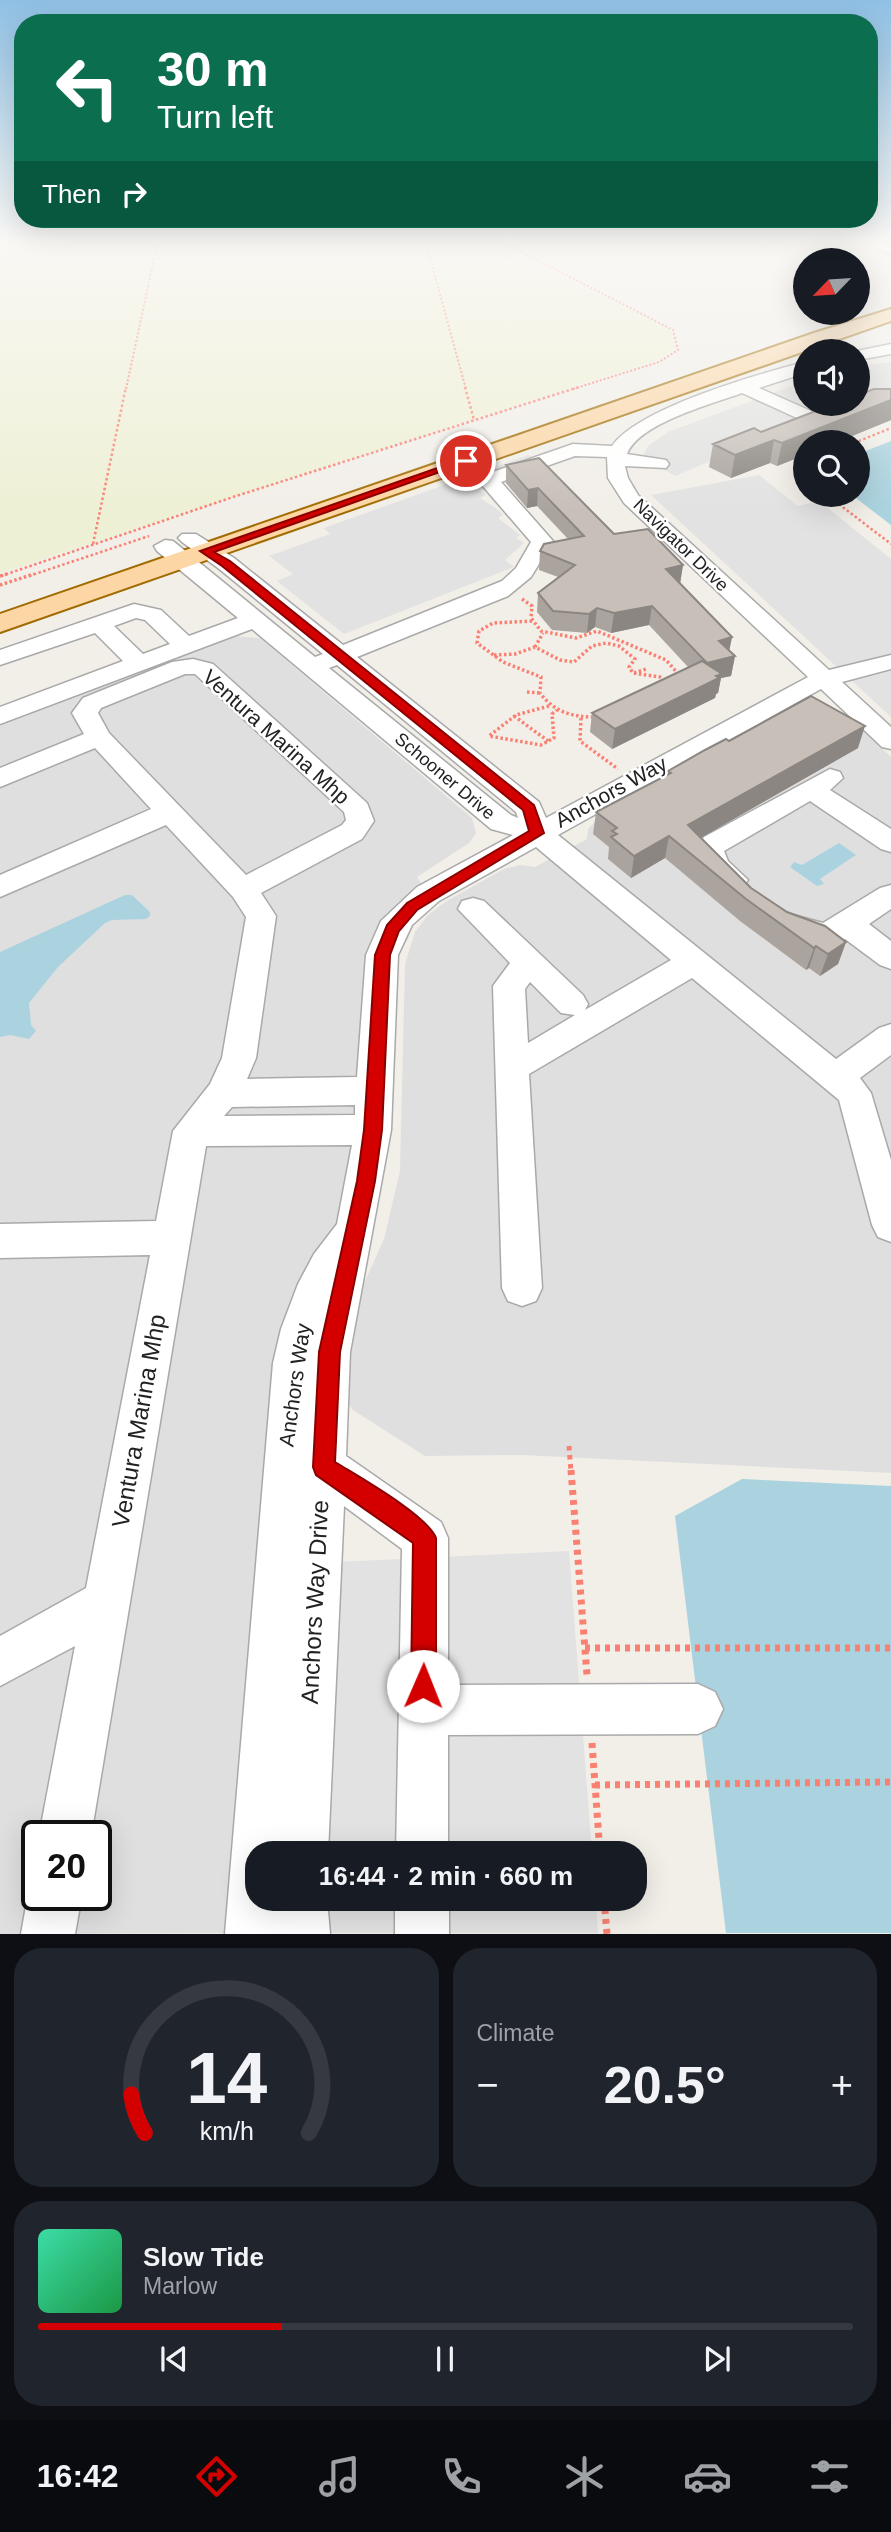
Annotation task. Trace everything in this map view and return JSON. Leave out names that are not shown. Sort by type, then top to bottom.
[{"type":"main road","points":[[0,623],[180,546],[800,330]]},
{"type":"main road","points":[[0,603],[844,330]]},
{"type":"street","points":[[870,353],[891,349]]},
{"type":"street","points":[[870,354],[891,355]]},
{"type":"street","points":[[617,455],[624,441],[650,423],[793,371]]},
{"type":"street","points":[[750,386],[793,406]]},
{"type":"street","points":[[314,666],[508,588],[524,576],[542,541],[488,480],[573,450],[617,455],[659,464]]},
{"type":"street","name":"Navigator Drive","points":[[617,455],[619,482],[631,499],[891,741]]},
{"type":"street","name":"Schooner Drive","points":[[180,546],[257,619],[501,822],[537,833]]},
{"type":"street","name":"Schooner Drive","points":[[180,546],[226,563],[529,808],[537,833]]},
{"type":"street","points":[[0,658],[125,613],[145,612],[160,620],[186,646]]},
{"type":"street","points":[[0,716],[257,619]]},
{"type":"street","points":[[97,622],[139,663]]},
{"type":"street","name":"Anchors Way","points":[[258,1841],[294,1363],[304,1314],[327,1263],[355,1228],[366,1181],[376,1091],[383,955],[392,929],[412,906],[428,894],[822,679],[891,662]]},
{"type":"street","name":"Ventura Marina Mhp","points":[[68,1820],[191,1130],[223,1093],[239,1058],[261,916],[243,890],[99,737],[85,713],[93,703],[181,667],[204,669],[357,809],[360,821],[352,832],[243,890]]},
{"type":"street","points":[[0,778],[99,737]]},
{"type":"street","points":[[891,842],[820,783],[714,844],[708,853],[718,868],[806,933],[827,936],[891,895]]},
{"type":"street","points":[[0,887],[170,812]]},
{"type":"street","points":[[537,833],[853,1093],[891,1225]]},
{"type":"street","points":[[473,909],[572,1003]]},
{"type":"street","points":[[847,924],[891,957]]},
{"type":"street","points":[[522,1288],[509,986],[529,962]]},
{"type":"street","points":[[512,1068],[694,962]]},
{"type":"street","points":[[835,1078],[891,1037]]},
{"type":"street","points":[[223,1093],[376,1091]]},
{"type":"street","points":[[191,1130],[373,1130]]},
{"type":"street","name":"Anchors Way Drive","points":[[303,1841],[316,1561],[330,1352],[355,1228]]},
{"type":"street","points":[[0,1241],[172,1238]]},
{"type":"street","points":[[327,1263],[330,1286],[314,1345],[307,1456],[389,1510],[425,1538],[422,1841]]},
{"type":"street","points":[[0,1662],[106,1603]]},
{"type":"street","points":[[423,1710],[698,1709]]},
{"type":"street","points":[[48,1934],[52,1911]]},
{"type":"street","name":"Anchors Way","points":[[252,1934],[253,1911]]},
{"type":"street","points":[[301,1911],[303,1934]]},
{"type":"street","points":[[422,1911],[422,1934]]},
{"type":"path","points":[[93,545],[139,330]]},
{"type":"path","points":[[450,330],[474,420]]},
{"type":"path","points":[[0,576],[659,362],[678,350],[673,330]]},
{"type":"path","points":[[870,437],[891,428]]},
{"type":"path","points":[[843,507],[891,544]]},
{"type":"path","points":[[0,585],[180,546]]},
{"type":"path","points":[[494,655],[515,654],[535,648],[552,657],[572,662],[579,661],[593,645],[607,643],[619,645],[635,659],[629,667],[633,673],[660,677],[667,688],[684,680],[666,660],[597,631],[576,638],[544,632],[533,621],[532,606],[508,588]]},
{"type":"path","points":[[533,621],[493,623],[479,631],[476,639],[478,646],[503,662],[537,674],[543,680],[540,692],[556,710],[581,718],[605,715]]},
{"type":"path","points":[[535,648],[539,635],[544,632]]},
{"type":"path","points":[[633,673],[646,669]]},
{"type":"path","points":[[527,692],[540,692]]},
{"type":"path","points":[[550,706],[503,720],[489,736],[541,745],[554,738],[552,714],[556,710]]},
{"type":"path","points":[[514,716],[548,741]]},
{"type":"path","points":[[581,718],[580,741],[618,770]]},
{"type":"path","points":[[569,1446],[599,1841]]},
{"type":"path","points":[[585,1648],[891,1648]]},
{"type":"path","points":[[595,1785],[891,1782]]},
{"type":"path","points":[[605,1911],[607,1934]]},
{"type":"shaded area","points":[[891,362],[891,406],[870,402],[870,365]]},
{"type":"shaded area","points":[[793,385],[793,416],[818,416],[675,476],[642,457],[648,446],[668,432]]},
{"type":"shaded area","points":[[528,455],[546,465],[479,490],[486,495],[480,498],[503,515],[498,518],[520,535],[516,538],[524,543],[505,560],[514,567],[344,634],[277,581],[293,574],[269,556],[330,534],[324,528]]},
{"type":"shaded area","points":[[759,475],[793,502],[793,507],[826,507],[891,559],[891,717],[651,495]]},
{"type":"shaded area","points":[[235,636],[260,638],[472,818],[476,833],[469,843],[417,877],[428,894],[401,917],[376,1091],[288,1423],[258,1841],[245,1841],[245,1911],[254,1911],[252,1933],[0,1934],[0,726]]},
{"type":"shaded area","points":[[827,706],[846,714],[891,757],[891,1473],[522,1455],[425,1456],[353,1410],[344,1397],[341,1378],[358,1297],[384,1239],[400,1171],[405,964],[415,932],[428,915],[445,902],[504,869],[520,865],[535,867],[587,839],[588,829],[595,822],[808,708]]},
{"type":"shaded area","points":[[569,1551],[591,1841],[326,1841],[337,1562]]},
{"type":"shaded area","points":[[325,1911],[597,1911],[598,1933],[327,1933]]},
{"type":"green space","points":[[0,330],[671,330],[675,348],[664,357],[0,573]]},
{"type":"water","points":[[891,441],[891,525],[868,507],[870,507],[870,449]]},
{"type":"water","points":[[839,843],[856,855],[820,879],[824,884],[817,886],[790,867],[794,862],[802,865]]},
{"type":"water","points":[[125,895],[132,895],[150,912],[150,916],[146,919],[112,920],[105,923],[58,967],[29,1003],[31,1025],[36,1031],[29,1039],[10,1035],[0,1037],[0,952]]},
{"type":"water","points":[[742,1479],[891,1486],[891,1933],[726,1933],[675,1516]]},
{"type":"building","points":[[891,389],[891,400],[870,408],[870,390]]},
{"type":"building","points":[[803,416],[850,416],[815,430],[793,430],[793,439],[782,443],[774,440],[735,455],[713,444],[754,428],[761,432]]},
{"type":"building","points":[[539,458],[614,534],[648,529],[683,565],[666,569],[732,637],[719,641],[735,656],[707,663],[652,606],[614,613],[597,608],[589,614],[553,611],[538,593],[575,565],[540,551],[544,544],[584,536],[538,488],[528,490],[506,465]]},
{"type":"building","points":[[702,661],[722,674],[716,676],[719,678],[615,729],[592,713]]},
{"type":"building","points":[[811,696],[865,726],[688,825],[751,888],[787,912],[825,926],[846,942],[828,954],[816,946],[814,948],[746,899],[669,836],[634,856],[611,837],[617,834],[612,831],[617,828],[596,812],[671,773],[668,771],[705,750],[726,739],[729,741]]},
{"type":"route","points":[[423,1686],[425,1538],[389,1510],[324,1467],[330,1352],[366,1181],[373,1130],[383,955],[392,929],[412,906],[428,894],[537,833],[529,808],[226,563],[205,551],[466,461]]}]
